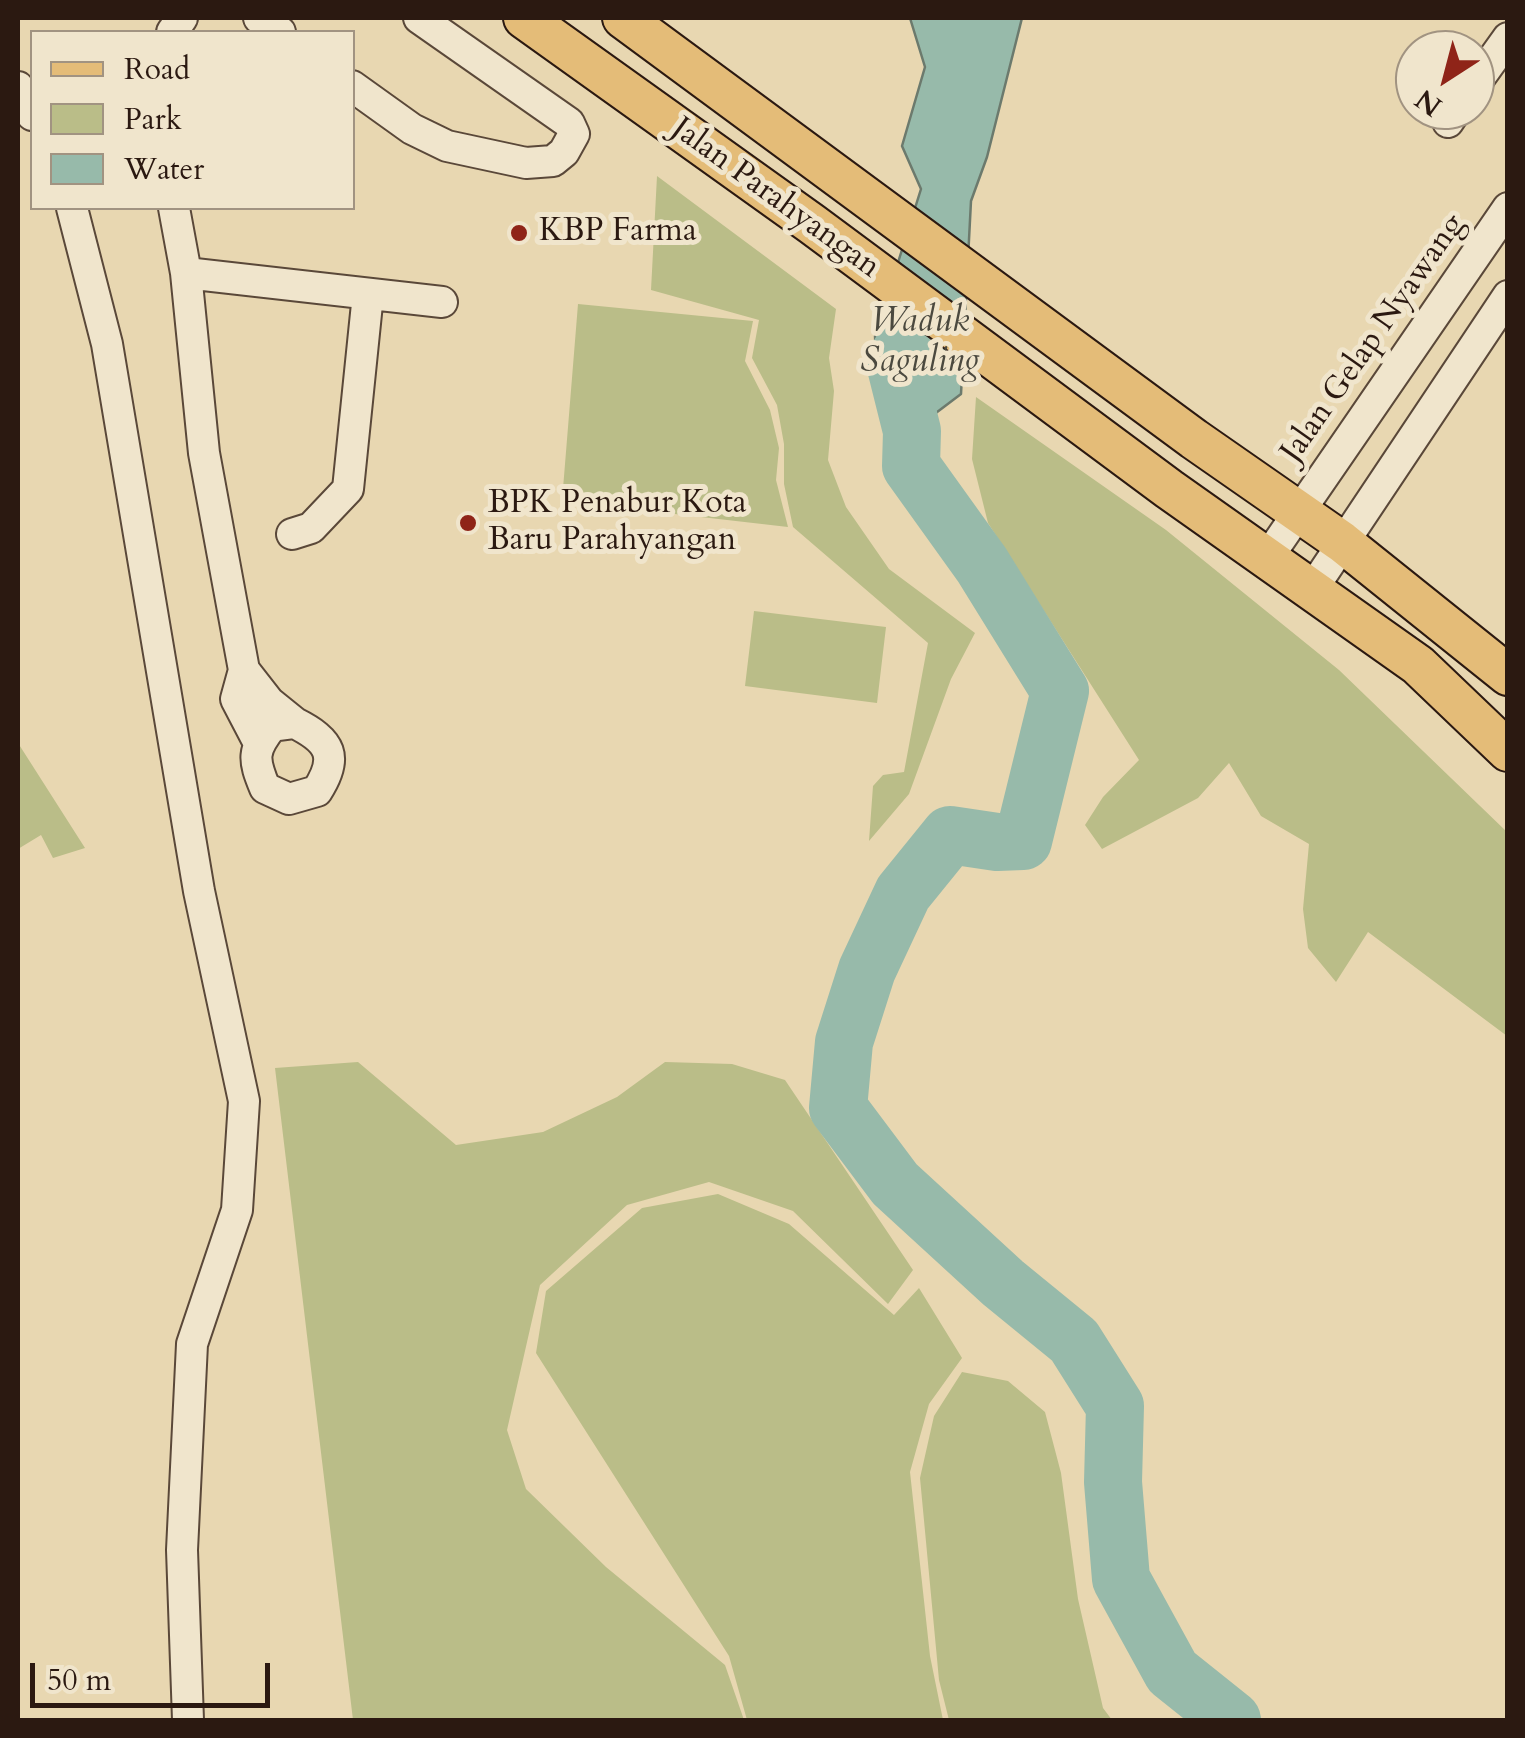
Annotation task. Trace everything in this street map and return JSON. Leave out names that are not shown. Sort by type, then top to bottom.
[{"type":"main road","name":"Jalan Parahyangan","points":[[524,18],[812,224],[1169,489],[1418,665],[1508,750]]},
{"type":"main road","name":"Jalan Parahyangan","points":[[623,18],[1200,444],[1342,542],[1508,675]]},
{"type":"street","points":[[355,88],[412,129],[447,146],[526,163],[552,162],[564,152],[574,134],[569,123],[420,18]]},
{"type":"street","points":[[18,86],[30,111]]},
{"type":"street","name":"Jalan Gelap Nyawang","points":[[1298,510],[1508,208]]},
{"type":"street","points":[[73,210],[107,344],[198,890],[244,1102],[237,1210],[192,1344],[182,1550],[188,1720]]},
{"type":"street","points":[[174,210],[186,273],[204,453],[244,670],[236,698],[259,743]]},
{"type":"street","points":[[186,273],[442,302]]},
{"type":"street","points":[[292,534],[311,528],[348,489],[368,294]]},
{"type":"street","points":[[1313,588],[1508,296]]},
{"type":"street","points":[[1268,557],[1298,510]]},
{"type":"street","points":[[244,670],[270,702],[295,724],[313,732],[329,749],[330,770],[317,791],[289,799],[266,788],[255,764],[259,743],[272,726],[295,724]]},
{"type":"green space","points":[[657,176],[836,309],[829,358],[834,391],[828,460],[846,507],[889,569],[975,633],[951,679],[909,794],[869,841],[873,786],[883,775],[904,772],[928,643],[793,527],[784,484],[784,444],[777,405],[752,358],[759,320],[651,290]]},
{"type":"green space","points":[[578,304],[753,321],[745,361],[770,410],[779,448],[776,480],[788,527],[562,501]]},
{"type":"green space","points":[[976,397],[1166,530],[1339,670],[1507,832],[1507,1036],[1368,932],[1336,982],[1308,948],[1303,909],[1309,844],[1261,816],[1229,763],[1198,798],[1102,849],[1085,825],[1103,797],[1139,760],[988,523],[972,459]]},
{"type":"green space","points":[[754,611],[886,627],[877,703],[745,686]]},
{"type":"green space","points":[[18,743],[85,848],[53,858],[41,835],[18,849]]},
{"type":"green space","points":[[358,1062],[456,1145],[543,1132],[617,1097],[665,1062],[732,1064],[785,1080],[913,1270],[888,1304],[793,1211],[709,1182],[627,1205],[540,1285],[507,1430],[526,1489],[606,1567],[725,1665],[744,1720],[353,1720],[275,1068]]},
{"type":"green space","points":[[718,1194],[789,1224],[894,1315],[919,1288],[962,1358],[929,1404],[910,1472],[930,1656],[943,1720],[747,1720],[729,1656],[536,1353],[546,1291],[642,1208]]},
{"type":"green space","points":[[962,1372],[1008,1381],[1045,1412],[1061,1473],[1078,1599],[1103,1708],[1112,1720],[949,1720],[939,1680],[920,1478],[934,1416]]},
{"type":"water","name":"Waduk Saguling","points":[[910,18],[1022,18],[987,157],[971,201],[961,394],[912,431],[885,425],[878,400],[875,336],[921,189],[902,146],[925,67]]},
{"type":"waterway","points":[[900,353],[896,367],[912,431],[911,466],[982,565],[1060,691],[1023,841],[997,842],[950,835],[903,893],[867,970],[844,1042],[838,1108],[895,1184],[1003,1283],[1074,1341],[1115,1406],[1113,1482],[1121,1579],[1172,1672],[1232,1720]]},
{"type":"place","name":"KBP Farma","points":[[519,233]]},
{"type":"place","name":"BPK Penabur Kota Baru Parahyangan","points":[[468,523]]}]
